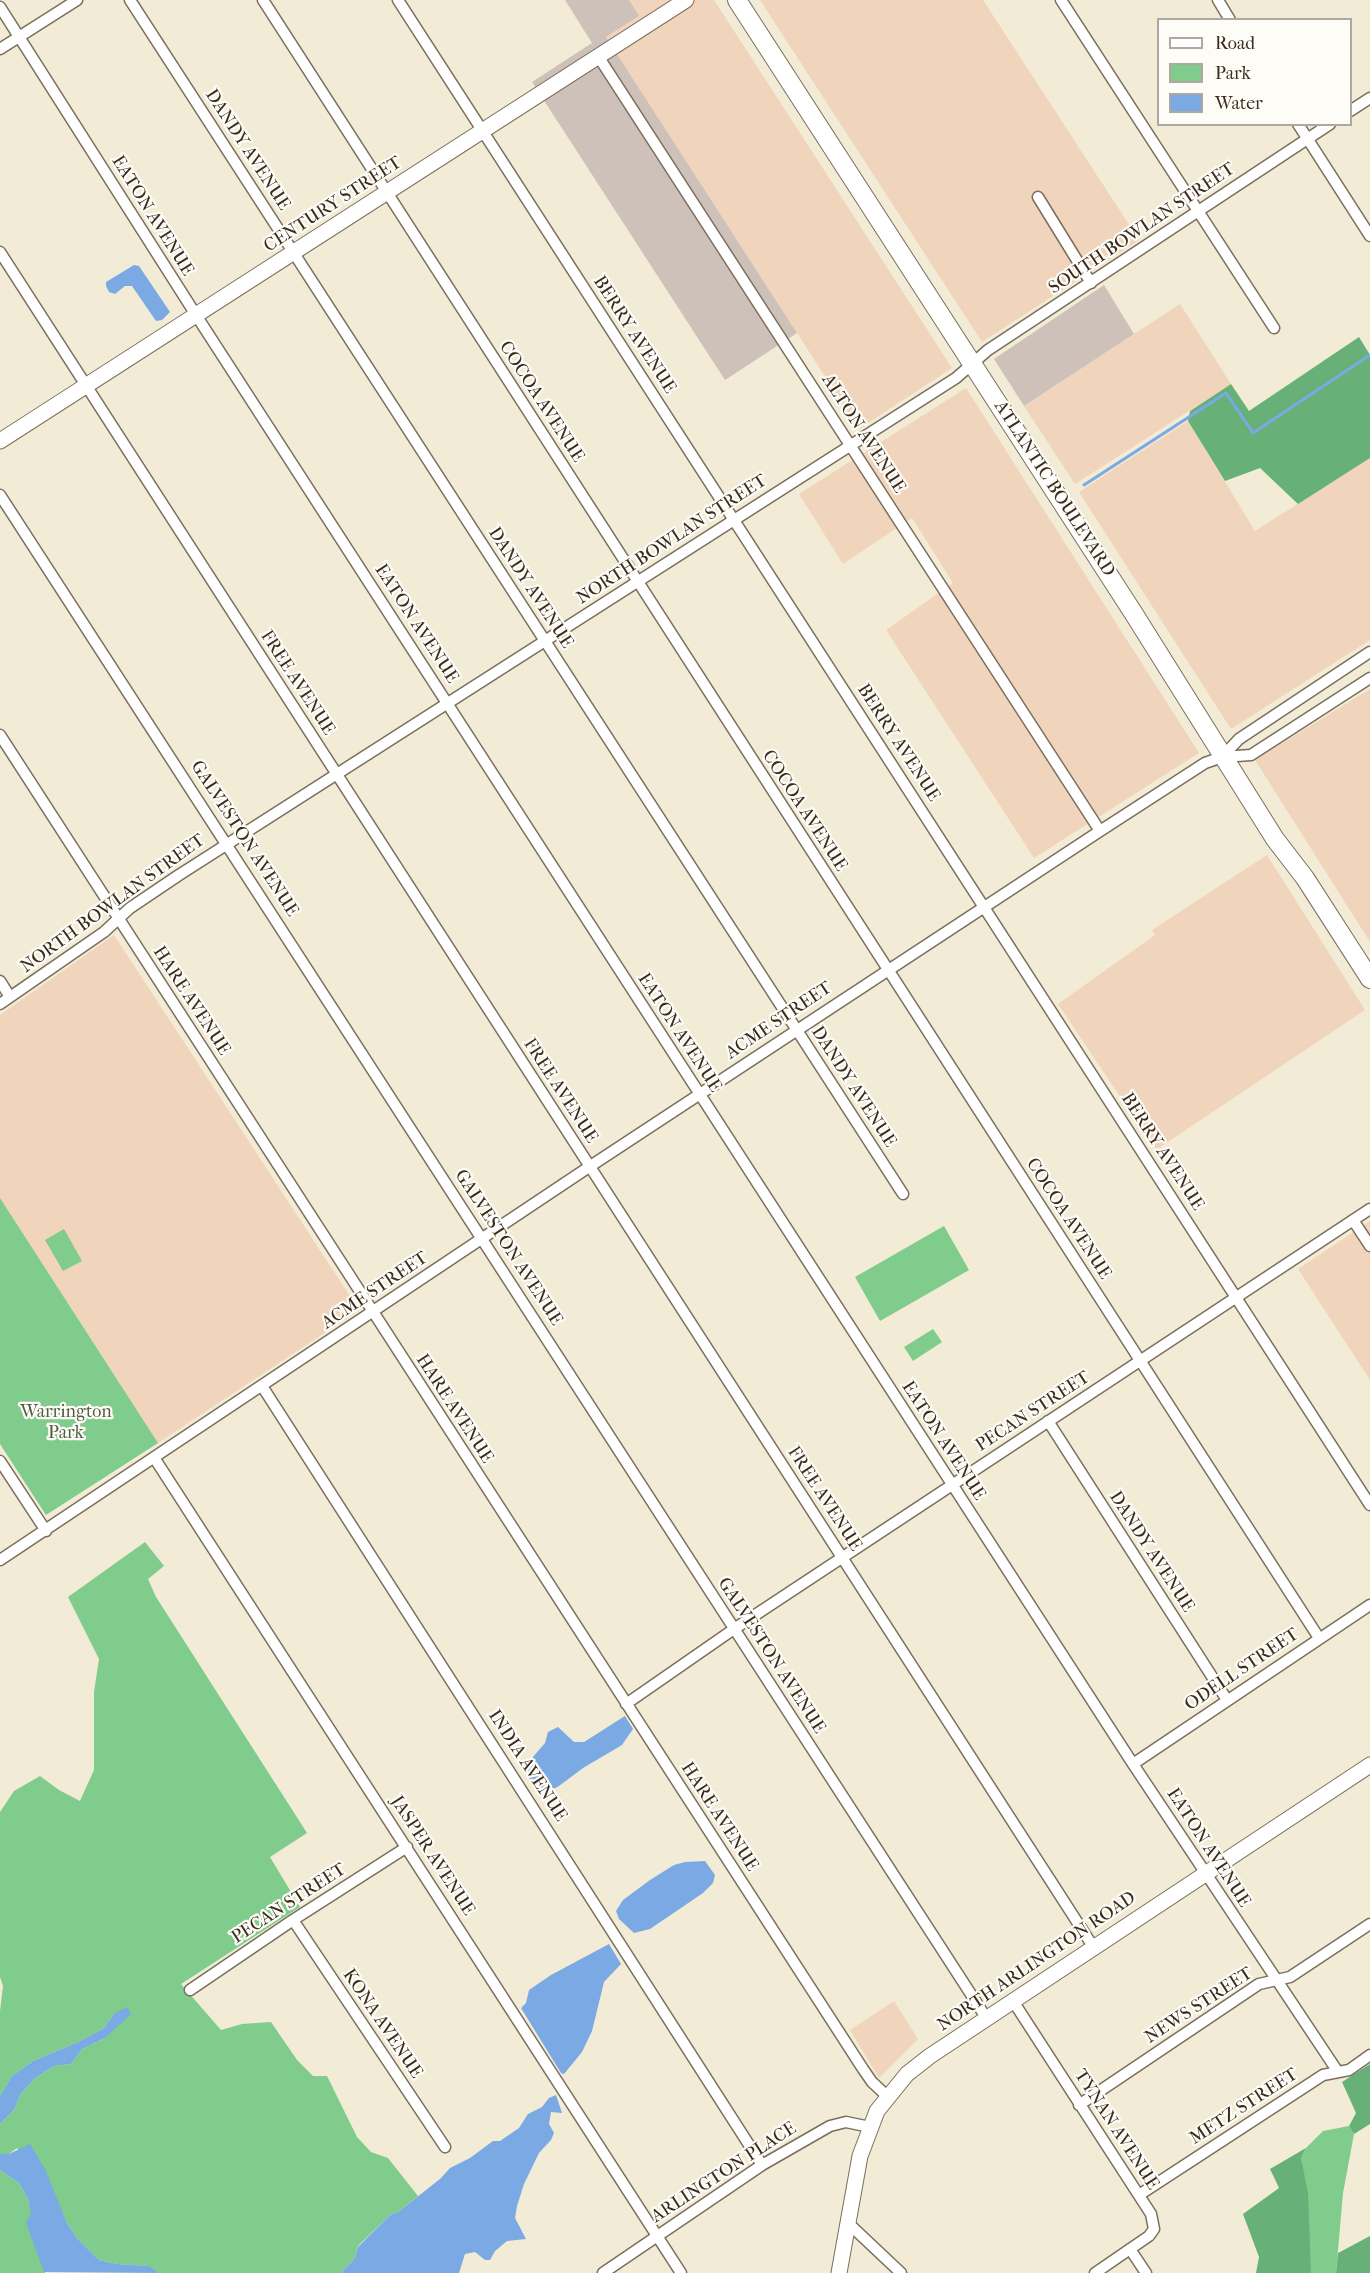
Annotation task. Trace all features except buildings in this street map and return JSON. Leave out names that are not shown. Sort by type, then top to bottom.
[{"type":"main road","name":"ATLANTIC BOULEVARD","points":[[737,0],[1167,665],[1275,839],[1305,878],[1370,979]]},
{"type":"street","points":[[0,49],[77,0]]},
{"type":"street","name":"DANDY AVENUE","points":[[130,0],[903,1194]]},
{"type":"street","name":"COCOA AVENUE","points":[[263,0],[1320,1638]]},
{"type":"street","name":"BERRY AVENUE","points":[[398,0],[1370,1505]]},
{"type":"street","name":"CENTURY STREET","points":[[0,441],[686,0]]},
{"type":"street","points":[[1061,0],[1274,328]]},
{"type":"street","points":[[1218,0],[1229,18]]},
{"type":"street","name":"EATON AVENUE","points":[[0,7],[196,315],[952,1485],[1205,1874],[1338,2072]]},
{"type":"street","name":"ALTON AVENUE","points":[[598,56],[1100,831]]},
{"type":"street","points":[[1352,110],[1370,98]]},
{"type":"street","points":[[1299,126],[1370,236]]},
{"type":"street","name":"SOUTH BOWLAN STREET","points":[[972,363],[988,350],[1327,126]]},
{"type":"street","points":[[1038,197],[1091,283]]},
{"type":"street","name":"FREE AVENUE","points":[[0,252],[1094,1948]]},
{"type":"street","name":"NORTH BOWLAN STREET","points":[[0,1004],[86,945],[130,908],[227,843],[956,378],[972,363]]},
{"type":"street","name":"GALVESTON AVENUE","points":[[0,495],[987,2019]]},
{"type":"street","points":[[1222,757],[1239,739],[1370,652]]},
{"type":"street","points":[[1222,757],[1251,754],[1370,678]]},
{"type":"street","name":"HARE AVENUE","points":[[0,735],[872,2082],[887,2096]]},
{"type":"street","name":"ACME STREET","points":[[0,1560],[887,970],[1205,763],[1222,757]]},
{"type":"street","points":[[0,981],[10,997]]},
{"type":"street","name":"PECAN STREET","points":[[626,1704],[734,1629],[1370,1209]]},
{"type":"street","points":[[1353,1220],[1370,1246]]},
{"type":"street","name":"INDIA AVENUE","points":[[262,1386],[762,2165]]},
{"type":"street","name":"DANDY AVENUE","points":[[1048,1421],[1227,1700]]},
{"type":"street","name":"JASPER AVENUE","points":[[155,1459],[681,2273]]},
{"type":"street","points":[[0,1461],[46,1531]]},
{"type":"street","name":"ODELL STREET","points":[[1133,1764],[1370,1605]]},
{"type":"street","name":"NORTH ARLINGTON ROAD","points":[[839,2273],[860,2156],[877,2111],[907,2074],[1013,2001],[1370,1765]]},
{"type":"street","name":"PECAN STREET","points":[[190,1990],[407,1847]]},
{"type":"street","name":"KONA AVENUE","points":[[293,1920],[445,2147]]},
{"type":"street","name":"NEWS STREET","points":[[1079,2104],[1259,1984],[1290,1977],[1370,1924]]},
{"type":"street","name":"TYNAN AVENUE","points":[[1013,2001],[1151,2214],[1154,2229],[1149,2236],[1130,2249]]},
{"type":"street","name":"METZ STREET","points":[[1139,2195],[1323,2075],[1349,2070],[1370,2055]]},
{"type":"street","name":"ARLINGTON PLACE","points":[[603,2273],[762,2165],[837,2123],[846,2122],[870,2127]]},
{"type":"street","points":[[848,2223],[901,2273]]},
{"type":"street","points":[[1095,2273],[1130,2249],[1146,2273]]},
{"type":"shaded area","points":[[565,0],[629,0],[639,16],[606,37],[797,333],[725,380],[532,82],[592,43]]},
{"type":"shaded area","points":[[629,0],[714,0],[952,368],[859,429],[606,37],[638,16]]},
{"type":"shaded area","points":[[760,0],[983,0],[1139,240],[982,342]]},
{"type":"shaded area","points":[[1104,285],[1134,334],[1024,406],[994,359]]},
{"type":"shaded area","points":[[1180,304],[1231,384],[1075,484],[1024,406]]},
{"type":"shaded area","points":[[966,388],[1199,753],[1034,858],[886,630],[953,583],[912,518],[843,564],[799,494]]},
{"type":"shaded area","points":[[1188,421],[1255,531],[1370,458],[1370,640],[1231,729],[1079,492]]},
{"type":"shaded area","points":[[1370,689],[1370,942],[1255,760]]},
{"type":"shaded area","points":[[1267,855],[1365,1010],[1156,1150],[1058,1004],[1155,935],[1152,930]]},
{"type":"shaded area","points":[[114,935],[359,1310],[158,1443],[0,1198],[0,1015]]},
{"type":"shaded area","points":[[1370,1221],[1370,1380],[1298,1269]]},
{"type":"shaded area","points":[[894,2001],[918,2039],[879,2078],[850,2030]]},
{"type":"green space","points":[[1359,337],[1370,355],[1370,458],[1298,504],[1260,468],[1225,481],[1188,421],[1190,411],[1231,384],[1249,411]]},
{"type":"green space","name":"Warrington Park","points":[[0,1198],[158,1443],[46,1515],[0,1444]]},
{"type":"green space","points":[[944,1226],[969,1270],[880,1321],[855,1277]]},
{"type":"green space","points":[[64,1229],[82,1261],[63,1271],[45,1240]]},
{"type":"green space","points":[[933,1329],[942,1342],[913,1361],[904,1347]]},
{"type":"green space","points":[[145,1542],[164,1566],[148,1579],[156,1597],[307,1833],[270,1857],[300,1907],[181,1984],[221,2030],[242,2024],[271,2022],[297,2060],[313,2076],[327,2076],[357,2137],[371,2152],[388,2158],[418,2196],[398,2212],[390,2215],[358,2246],[354,2259],[341,2273],[159,2273],[148,2266],[99,2260],[76,2237],[58,2203],[17,2148],[9,2154],[0,2154],[0,2124],[14,2110],[20,2095],[35,2078],[54,2066],[71,2064],[82,2049],[105,2038],[114,2014],[104,2028],[33,2061],[12,2076],[0,2096],[0,2011],[3,1986],[0,1977],[0,1812],[14,1791],[40,1776],[59,1790],[80,1801],[94,1770],[94,1692],[99,1659],[68,1597]]},
{"type":"green space","points":[[1370,2064],[1370,2124],[1354,2134],[1349,2126],[1356,2113],[1342,2082]]},
{"type":"green space","points":[[1349,2126],[1354,2134],[1343,2193],[1336,2273],[1311,2273],[1301,2158],[1306,2148],[1323,2131]]},
{"type":"green space","points":[[1306,2148],[1301,2158],[1308,2193],[1311,2273],[1256,2273],[1259,2257],[1243,2214],[1279,2188],[1270,2169]]},
{"type":"green space","points":[[0,2170],[19,2183],[28,2199],[45,2273],[0,2273]]},
{"type":"green space","points":[[1370,2236],[1370,2273],[1336,2273],[1338,2253]]},
{"type":"water","points":[[134,265],[139,266],[170,312],[162,320],[156,321],[132,286],[125,286],[115,294],[109,292],[106,282]]},
{"type":"water","points":[[625,1716],[633,1729],[622,1745],[583,1768],[559,1786],[540,1793],[526,1772],[526,1765],[545,1743],[548,1732],[558,1727],[574,1742],[584,1742]]},
{"type":"water","points":[[705,1861],[715,1875],[713,1883],[703,1893],[650,1929],[634,1933],[619,1919],[616,1911],[623,1900],[650,1880],[674,1865]]},
{"type":"water","points":[[609,1944],[621,1964],[604,1982],[592,2031],[582,2052],[564,2074],[561,2073],[521,2008],[526,2003],[529,1990],[551,1975]]},
{"type":"water","points":[[127,2007],[131,2014],[105,2038],[82,2049],[71,2064],[54,2066],[35,2078],[20,2095],[14,2110],[0,2124],[0,2096],[12,2076],[33,2061],[104,2028],[114,2014]]},
{"type":"water","points":[[556,2095],[562,2113],[551,2112],[549,2124],[554,2133],[539,2153],[524,2184],[517,2206],[515,2218],[526,2239],[507,2241],[495,2251],[490,2260],[485,2260],[475,2252],[465,2254],[459,2273],[341,2273],[354,2259],[358,2247],[390,2215],[398,2212],[440,2179],[450,2168],[519,2128],[528,2114],[542,2107],[549,2098]]},
{"type":"water","points":[[30,2144],[45,2169],[67,2223],[76,2237],[99,2260],[117,2264],[149,2266],[159,2273],[44,2272],[26,2223],[31,2214],[28,2199],[19,2183],[0,2170],[0,2154],[9,2154]]},
{"type":"waterway","points":[[1084,485],[1226,393],[1253,433],[1370,355]]}]
